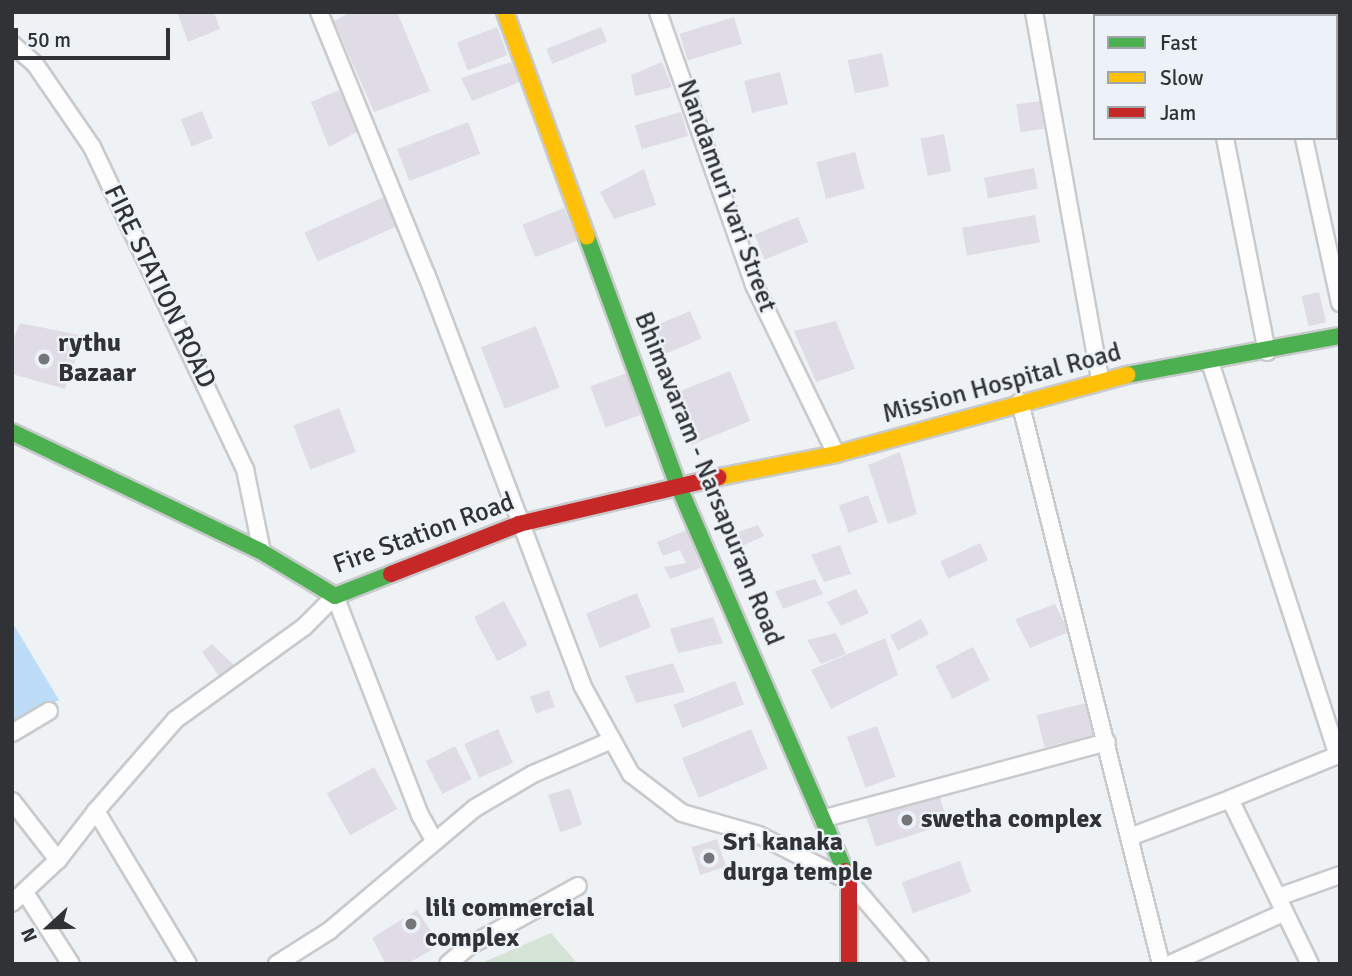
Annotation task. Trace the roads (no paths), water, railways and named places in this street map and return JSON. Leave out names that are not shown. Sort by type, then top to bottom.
[{"type":"street","points":[[319,12],[427,276],[582,685],[632,774],[682,813],[759,835],[849,881],[920,964]]},
{"type":"street","name":"Bhimavaram - Narsapuram Road","points":[[505,12],[678,485],[849,881],[849,964]]},
{"type":"street","name":"Nandamuri vari Street","points":[[658,12],[754,285],[836,454]]},
{"type":"street","points":[[1034,12],[1100,379]]},
{"type":"street","name":"FIRE STATION ROAD","points":[[12,44],[36,64],[92,147],[245,469],[262,552]]},
{"type":"street","points":[[1225,140],[1267,352]]},
{"type":"street","points":[[1304,140],[1340,303]]},
{"type":"street","name":"Mission Hospital Road","points":[[678,485],[836,454],[1100,379],[1267,352],[1340,336]]},
{"type":"street","points":[[1130,837],[1339,754],[1210,362]]},
{"type":"street","points":[[1020,402],[1161,964]]},
{"type":"street","name":"Fire Station Road","points":[[12,432],[262,552],[335,596],[519,524],[678,485]]},
{"type":"street","points":[[71,964],[19,899],[58,860],[96,811],[175,720],[304,627],[335,596],[420,815],[433,838]]},
{"type":"street","points":[[12,733],[49,711]]},
{"type":"street","points":[[277,964],[328,932],[433,838],[533,774],[612,740]]},
{"type":"street","points":[[822,819],[1107,742]]},
{"type":"street","points":[[1230,799],[1310,964]]},
{"type":"street","points":[[12,801],[58,860]]},
{"type":"street","points":[[96,811],[188,964]]},
{"type":"street","points":[[1278,897],[1340,875]]},
{"type":"street","points":[[448,964],[471,945],[578,886]]},
{"type":"street","points":[[1170,964],[1285,912]]},
{"type":"water","points":[[12,622],[59,700],[12,726]]},
{"type":"place","name":"rythu Bazaar","points":[[44,359]]},
{"type":"place","name":"swetha complex","points":[[907,820]]},
{"type":"place","name":"Sri kanaka durga temple","points":[[709,858]]},
{"type":"place","name":"lili commercial complex","points":[[411,924]]}]
